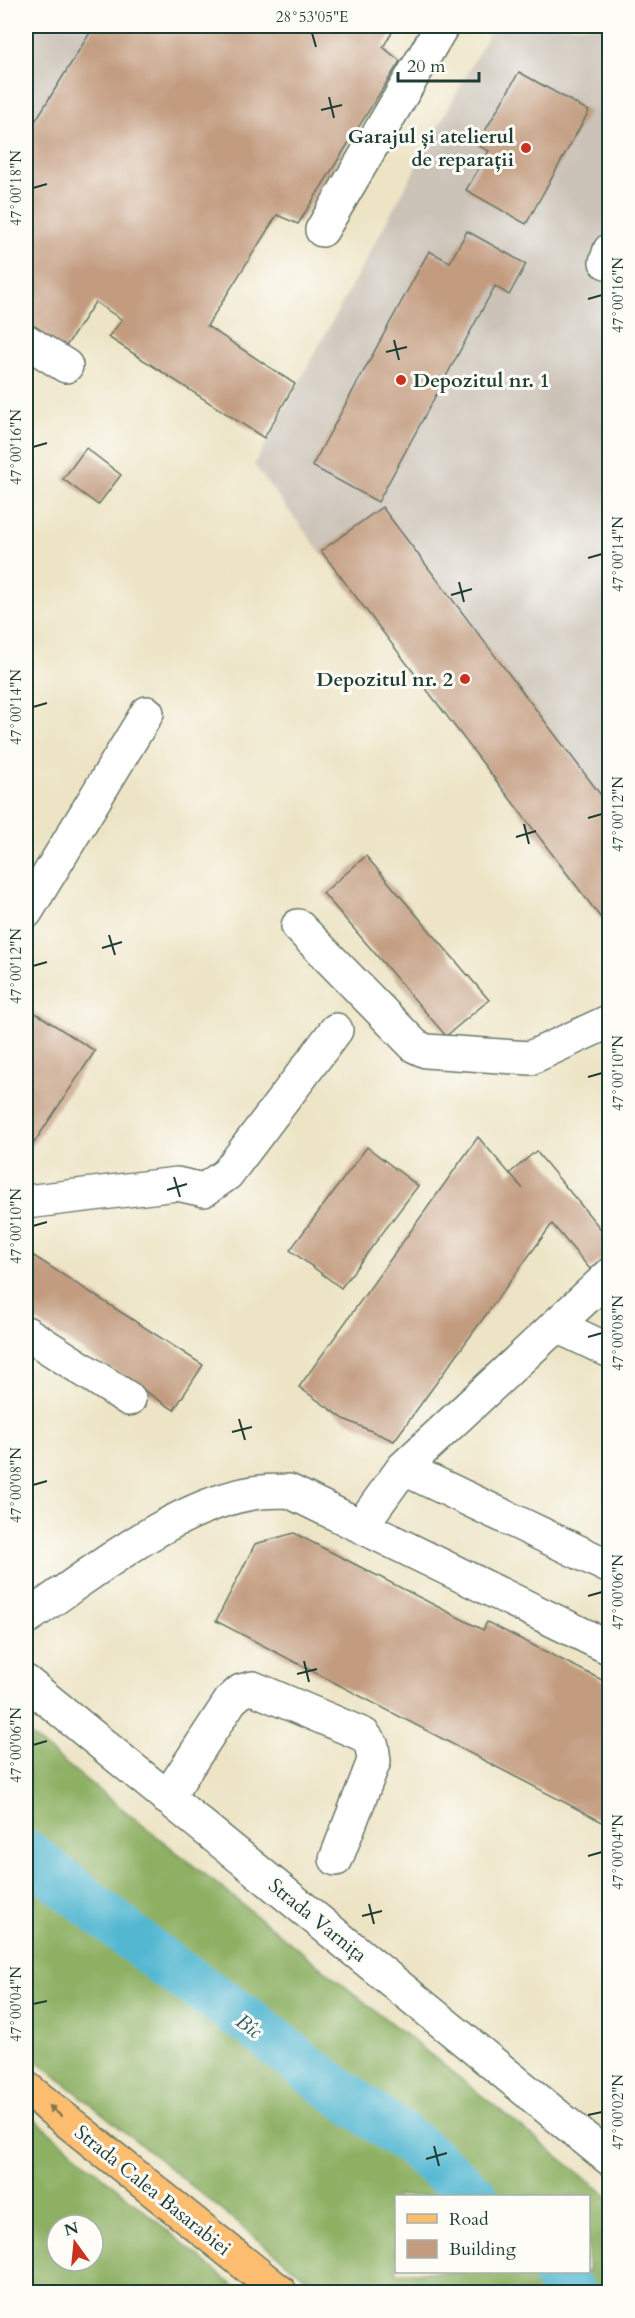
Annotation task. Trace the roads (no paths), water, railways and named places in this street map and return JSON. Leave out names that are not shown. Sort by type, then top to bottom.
[{"type":"main road","name":"Strada Calea Basarabiei","points":[[26,2088],[280,2292]]},
{"type":"street","points":[[322,230],[442,26]]},
{"type":"street","points":[[26,341],[66,366]]},
{"type":"street","points":[[26,912],[147,713]]},
{"type":"street","points":[[298,926],[415,1046],[426,1051],[530,1058],[609,1021]]},
{"type":"street","points":[[26,1202],[177,1184],[204,1190],[227,1174],[336,1030]]},
{"type":"street","points":[[361,1526],[403,1468],[609,1275]]},
{"type":"street","points":[[556,1326],[609,1351]]},
{"type":"street","points":[[26,1333],[129,1399]]},
{"type":"street","points":[[403,1468],[609,1567]]},
{"type":"street","points":[[26,1618],[157,1530],[216,1503],[253,1493],[290,1491],[609,1648]]},
{"type":"street","name":"Strada Varnița","points":[[26,1682],[609,2159]]},
{"type":"street","points":[[167,1798],[231,1700],[242,1691],[253,1688],[364,1735],[372,1746],[374,1761],[336,1859]]},
{"type":"waterway","name":"Bîc","points":[[26,1853],[164,1963],[251,2023],[308,2069],[415,2146],[473,2195]]},
{"type":"waterway","name":"Bîc","points":[[555,2273],[571,2292]]},
{"type":"place","name":"Garajul și atelierul de reparații","points":[[526,148]]},
{"type":"place","name":"Depozitul nr. 1","points":[[401,380]]},
{"type":"place","name":"Depozitul nr. 2","points":[[465,679]]}]
